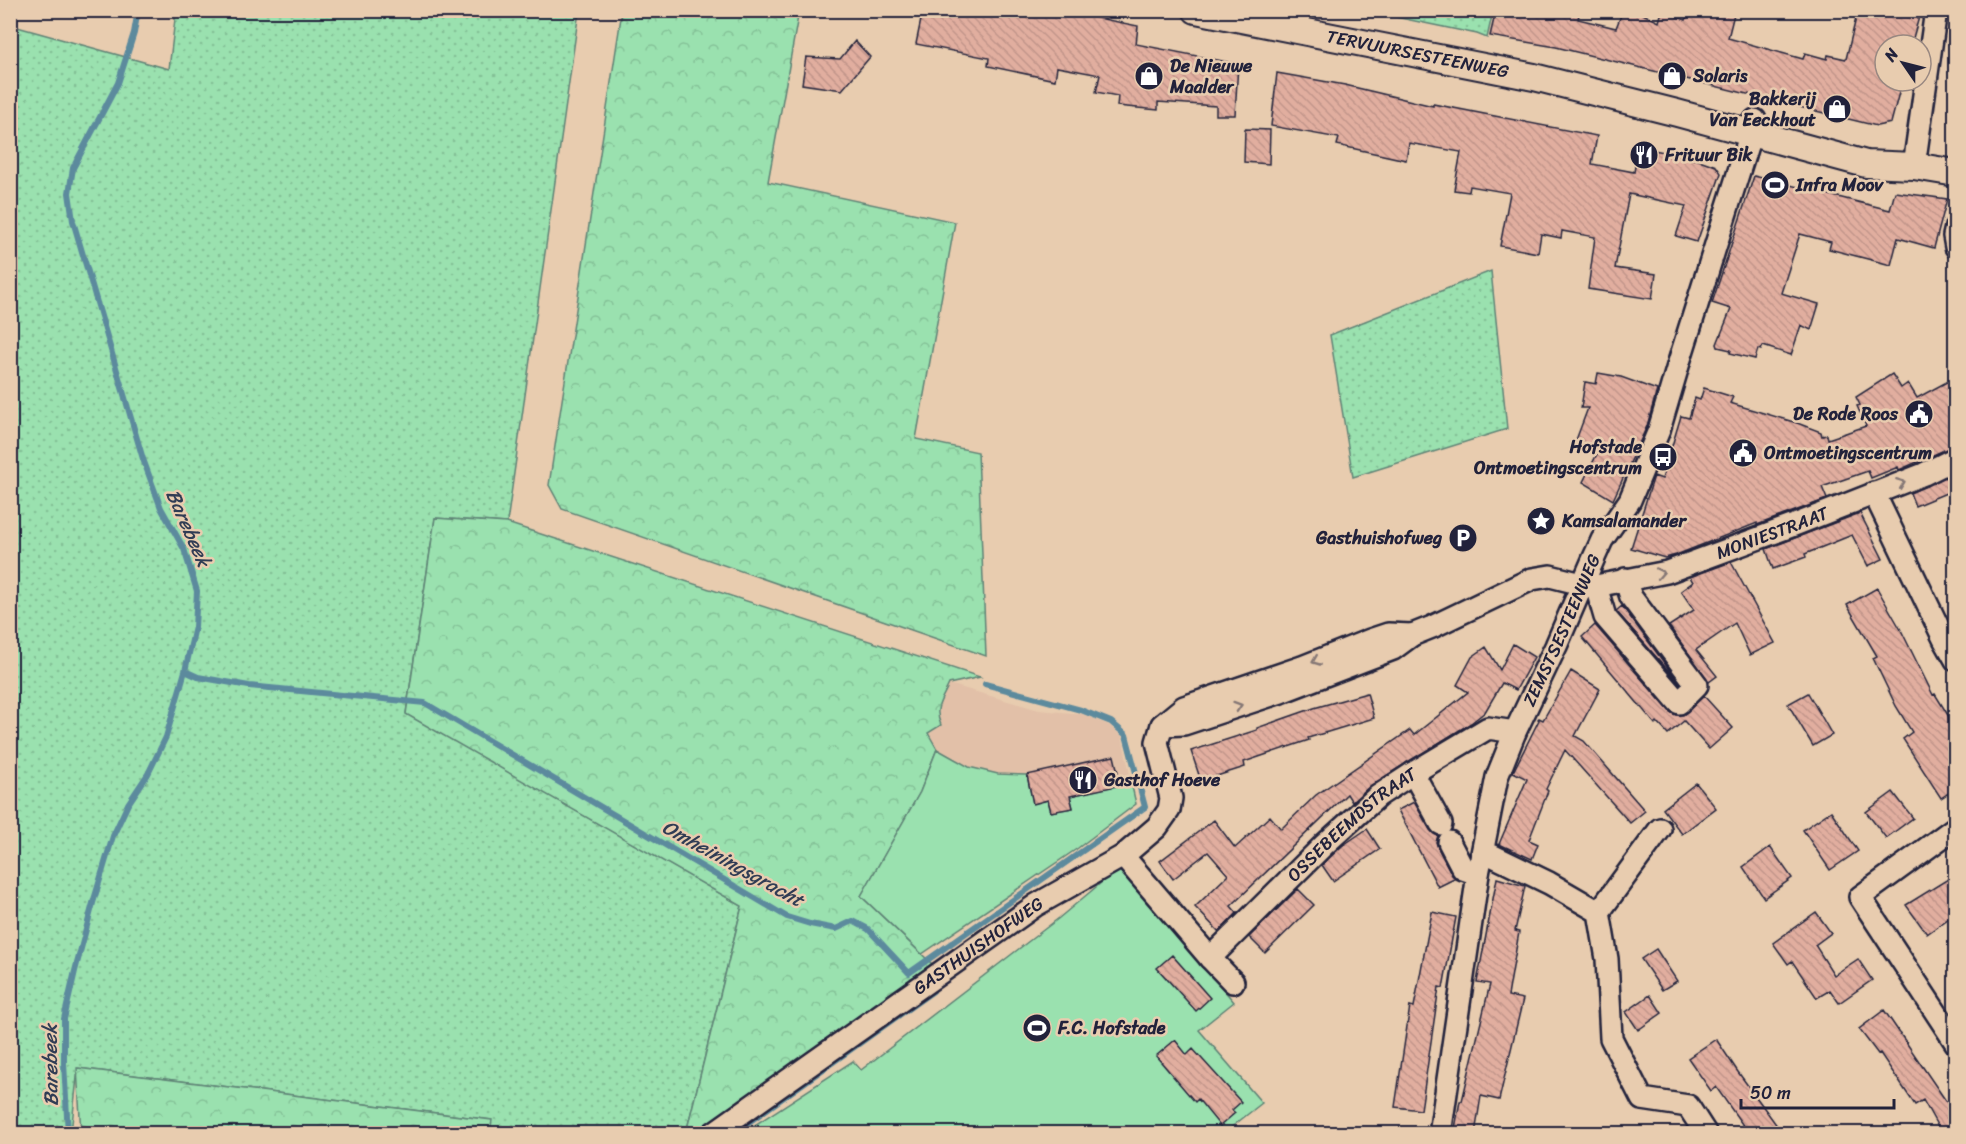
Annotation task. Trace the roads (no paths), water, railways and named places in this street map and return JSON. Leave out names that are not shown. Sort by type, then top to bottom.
[{"type":"main road","name":"TERVUURSESTEENWEG","points":[[1196,10],[1533,77],[1677,113],[1753,127],[1866,164],[1914,166],[1956,173]]},
{"type":"street","points":[[1914,166],[1936,10]]},
{"type":"street","name":"ZEMSTSESTEENWEG","points":[[1440,1134],[1478,874],[1497,777],[1515,732],[1551,656],[1589,585],[1602,540],[1630,500],[1659,430],[1753,127]]},
{"type":"street","points":[[1956,227],[1954,236],[1956,247]]},
{"type":"street","name":"MONIESTRAAT","points":[[1589,585],[1668,572],[1924,474],[1956,458]]},
{"type":"street","points":[[1874,493],[1956,660]]},
{"type":"street","name":"GASTHUISHOFWEG","points":[[712,1134],[1036,905],[1123,856],[1157,827],[1169,810],[1171,798],[1157,742],[1162,725],[1184,724],[1206,709],[1344,659],[1393,649],[1412,635],[1532,579],[1550,576],[1589,585]]},
{"type":"street","points":[[1589,585],[1605,617],[1679,703],[1697,685],[1631,597],[1625,579]]},
{"type":"street","name":"OSSEBEEMDSTRAAT","points":[[1210,958],[1378,796],[1488,728],[1515,732]]},
{"type":"street","points":[[1413,773],[1463,869],[1478,874]]},
{"type":"street","points":[[1956,827],[1860,897],[1956,1043]]},
{"type":"street","points":[[1660,829],[1599,912],[1607,959],[1611,1038],[1642,1099],[1688,1106],[1706,1134]]},
{"type":"street","points":[[1483,850],[1549,883],[1599,912]]},
{"type":"street","points":[[1123,856],[1233,982]]},
{"type":"waterway","name":"Barebeek","points":[[68,1134],[64,1019],[75,971],[113,836],[128,804],[148,774],[166,737],[195,627],[197,591],[184,549],[161,508],[143,459],[73,221],[69,193],[73,168],[118,83],[134,33],[138,10]]},
{"type":"waterway","name":"Omheiningsgracht","points":[[185,671],[198,677],[249,686],[425,703],[787,917],[836,929],[853,921],[868,929],[909,973],[1145,807],[1126,735],[1111,722],[1081,710],[985,684]]},
{"type":"waterway","points":[[732,1134],[933,991]]},
{"type":"place","name":"De Nieuwe Maalder","points":[[1149,76]]},
{"type":"place","name":"Solaris","points":[[1672,76]]},
{"type":"place","name":"Bakkerij Van Eeckhout","points":[[1837,109]]},
{"type":"place","name":"Frituur Bik","points":[[1644,155]]},
{"type":"place","name":"Infra Moov","points":[[1775,185]]},
{"type":"place","name":"De Rode Roos","points":[[1919,414]]},
{"type":"place","name":"Ontmoetingscentrum","points":[[1743,453]]},
{"type":"place","name":"Hofstade Ontmoetingscentrum","points":[[1663,457]]},
{"type":"place","name":"Kamsalamander","points":[[1541,521]]},
{"type":"place","name":"Gasthuishofweg","points":[[1463,538]]},
{"type":"place","name":"Gasthof Hoeve","points":[[1083,780]]},
{"type":"place","name":"F.C. Hofstade","points":[[1037,1028]]}]
